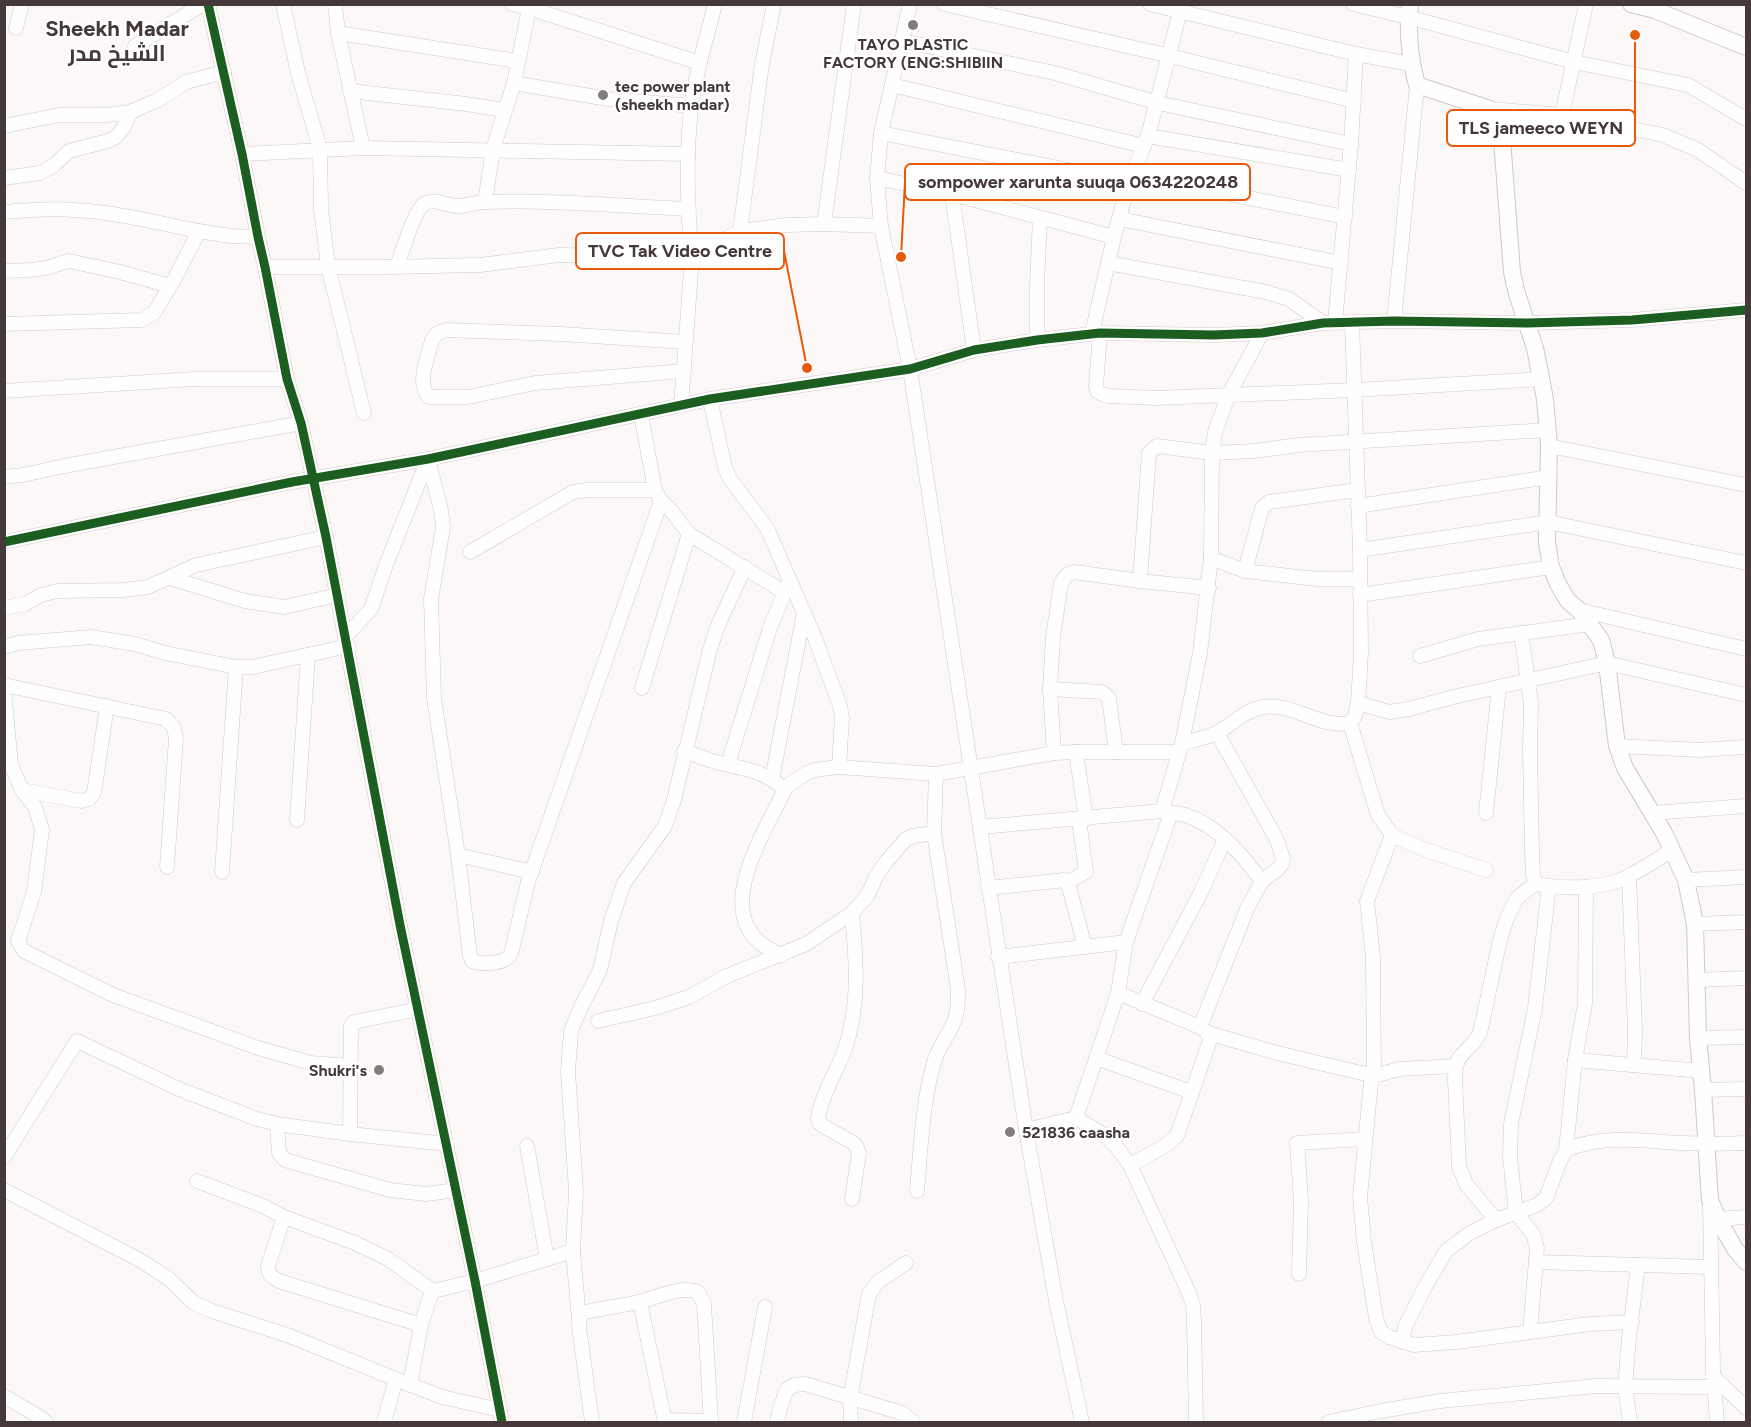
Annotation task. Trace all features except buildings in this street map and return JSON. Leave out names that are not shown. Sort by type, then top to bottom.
[{"type":"main road","points":[[1631,4],[1655,7],[1746,47]]},
{"type":"main road","points":[[1409,11],[1411,64],[1417,85],[1490,109],[1498,115],[1501,126],[1512,272],[1542,379],[1549,438],[1547,542],[1551,567],[1568,600],[1579,610],[1600,640],[1607,663],[1617,746],[1625,768],[1652,813],[1686,880],[1695,924],[1698,1038],[1710,1200],[1735,1249],[1746,1262]]},
{"type":"street","points":[[16,28],[22,4]]},
{"type":"street","points":[[135,46],[203,4]]},
{"type":"street","points":[[4,1190],[140,1260],[169,1279],[194,1303],[287,1335],[442,1397],[501,1416],[447,1144],[400,925],[314,478],[301,423],[287,379],[242,154],[208,4]]},
{"type":"street","points":[[283,4],[298,73],[320,149],[321,209],[328,266],[364,413]]},
{"type":"street","points":[[335,4],[338,33],[363,147]]},
{"type":"street","points":[[512,4],[529,6],[700,63]]},
{"type":"street","points":[[740,231],[762,64],[774,4]]},
{"type":"street","points":[[824,224],[854,4]]},
{"type":"street","points":[[910,4],[881,133],[877,178],[881,226],[910,369],[1026,1130],[1056,1300],[1082,1422]]},
{"type":"street","points":[[944,4],[1354,101]]},
{"type":"street","points":[[1150,4],[1181,8],[1356,54],[1411,64]]},
{"type":"street","points":[[1353,4],[1409,11],[1574,62],[1688,85],[1746,119]]},
{"type":"street","points":[[1562,115],[1586,4]]},
{"type":"street","points":[[485,202],[493,149],[514,83],[529,6]]},
{"type":"street","points":[[681,406],[692,256],[688,154],[692,106],[711,6]]},
{"type":"street","points":[[1181,8],[1158,103],[1131,178],[1108,263],[1096,333],[1096,386],[1101,394],[1157,398],[1228,396],[1542,379]]},
{"type":"street","points":[[338,33],[517,61]]},
{"type":"street","points":[[903,41],[1055,73],[1158,103],[1351,144]]},
{"type":"street","points":[[1329,323],[1341,263],[1356,54]]},
{"type":"street","points":[[4,126],[59,115],[107,115],[130,112],[158,100],[186,82],[224,72]]},
{"type":"street","points":[[514,83],[608,99],[692,106]]},
{"type":"street","points":[[892,85],[1146,141],[1349,170]]},
{"type":"street","points":[[1394,321],[1417,85]]},
{"type":"street","points":[[350,91],[504,110]]},
{"type":"street","points":[[1490,109],[1562,115],[1663,135],[1698,150],[1746,183]]},
{"type":"street","points":[[4,178],[40,173],[53,166],[69,151],[116,137],[124,127],[130,112]]},
{"type":"street","points":[[881,133],[1345,217]]},
{"type":"street","points":[[242,154],[363,147],[688,154]]},
{"type":"street","points":[[877,178],[952,194],[1114,237]]},
{"type":"street","points":[[952,194],[974,350]]},
{"type":"street","points":[[397,267],[414,219],[423,204],[435,201],[460,206],[485,202],[555,202],[689,209]]},
{"type":"street","points":[[4,212],[38,209],[75,210],[104,213],[230,236],[258,237]]},
{"type":"street","points":[[1037,340],[1040,218]]},
{"type":"street","points":[[1120,219],[1341,263]]},
{"type":"street","points":[[265,267],[480,265],[559,255],[692,256],[740,231],[824,224],[881,226]]},
{"type":"street","points":[[4,324],[141,320],[154,313],[199,231]]},
{"type":"street","points":[[4,270],[49,268],[69,261],[170,286]]},
{"type":"street","points":[[1108,263],[1266,292],[1289,299],[1329,323]]},
{"type":"street","points":[[4,542],[314,478],[428,459],[710,399],[910,369],[974,350],[1037,340],[1096,333],[1214,335],[1262,333],[1352,322],[1528,323],[1632,320],[1746,310]]},
{"type":"street","points":[[782,955],[770,950],[747,928],[742,903],[743,887],[747,868],[785,789],[791,783],[815,770],[839,767],[936,774],[1054,753],[1116,752],[1181,747],[1217,733],[1245,713],[1264,706],[1293,709],[1312,718],[1336,725],[1350,723],[1355,716],[1358,703],[1360,653],[1360,550],[1352,322]]},
{"type":"street","points":[[684,371],[536,383],[468,397],[429,397],[424,393],[422,382],[432,340],[436,334],[446,330],[685,342]]},
{"type":"street","points":[[1076,1118],[1118,993],[1126,942],[1167,812],[1181,747],[1200,653],[1209,588],[1212,453],[1215,432],[1228,396],[1262,333]]},
{"type":"street","points":[[4,391],[195,379],[287,379]]},
{"type":"street","points":[[710,399],[725,468],[767,528],[815,638],[840,706],[843,726],[839,767]]},
{"type":"street","points":[[428,459],[443,527],[430,599],[434,698],[458,855],[470,956],[472,961],[478,963],[504,960],[511,954],[532,872],[658,496],[641,415]]},
{"type":"street","points":[[4,477],[301,423]]},
{"type":"street","points":[[1140,581],[1149,453],[1157,446],[1212,453],[1254,452],[1299,445],[1356,442],[1549,438],[1746,485]]},
{"type":"street","points":[[4,647],[91,637],[135,644],[165,653],[236,667],[253,667],[308,655],[347,641],[370,609],[428,459]]},
{"type":"street","points":[[1358,506],[1549,477]]},
{"type":"street","points":[[470,552],[573,492],[587,490],[658,496],[689,534],[784,592]]},
{"type":"street","points":[[1245,571],[1262,508],[1269,502],[1358,490]]},
{"type":"street","points":[[1360,550],[1548,522],[1746,563]]},
{"type":"street","points":[[642,688],[689,534]]},
{"type":"street","points":[[4,608],[25,604],[41,595],[57,591],[132,589],[148,586],[196,565],[326,537]]},
{"type":"street","points":[[1211,558],[1245,571],[1317,579],[1360,579]]},
{"type":"street","points":[[592,1422],[579,1327],[573,1251],[576,1191],[568,1071],[571,1031],[600,969],[611,921],[624,884],[665,826],[674,800],[710,649],[719,623],[745,567]]},
{"type":"street","points":[[1360,594],[1551,567]]},
{"type":"street","points":[[1054,753],[1050,689],[1053,636],[1061,583],[1067,575],[1074,572],[1209,588]]},
{"type":"street","points":[[170,578],[245,601],[284,607],[338,595]]},
{"type":"street","points":[[728,764],[770,628],[790,579]]},
{"type":"street","points":[[1579,610],[1746,649]]},
{"type":"street","points":[[772,779],[804,612]]},
{"type":"street","points":[[1420,656],[1478,639],[1590,624]]},
{"type":"street","points":[[1521,633],[1531,703],[1533,875],[1543,885],[1535,1008],[1510,1140],[1516,1213],[1533,1234],[1537,1248],[1530,1332]]},
{"type":"street","points":[[297,820],[308,655]]},
{"type":"street","points":[[1358,703],[1389,712],[1409,709],[1607,663],[1746,695]]},
{"type":"street","points":[[222,872],[236,667]]},
{"type":"street","points":[[4,685],[165,719],[174,728],[176,738],[167,867]]},
{"type":"street","points":[[1486,813],[1499,687]]},
{"type":"street","points":[[1050,689],[1105,694],[1109,698],[1116,752]]},
{"type":"street","points":[[4,690],[11,765],[22,790],[35,807],[42,829],[34,892],[18,941],[24,951],[113,995],[258,1048],[310,1063],[351,1066]]},
{"type":"street","points":[[22,790],[81,801],[89,799],[94,793],[107,706]]},
{"type":"street","points":[[1350,723],[1378,815],[1392,835],[1423,849],[1486,870]]},
{"type":"street","points":[[1204,1030],[1247,909],[1262,881],[1278,870],[1283,858],[1276,838],[1217,733]]},
{"type":"street","points":[[1617,746],[1700,750],[1746,747]]},
{"type":"street","points":[[684,751],[716,762],[745,767],[772,779],[785,789]]},
{"type":"street","points":[[988,888],[1060,879],[1068,882],[1084,874],[1087,868],[1076,752]]},
{"type":"street","points":[[917,1191],[923,1113],[943,1040],[953,1025],[958,990],[934,833],[936,774]]},
{"type":"street","points":[[1652,813],[1746,806]]},
{"type":"street","points":[[980,827],[1167,812],[1184,815],[1207,825],[1225,838],[1262,881]]},
{"type":"street","points":[[598,1021],[655,1008],[689,997],[727,976],[806,944],[852,914],[867,896],[886,862],[906,839],[934,833]]},
{"type":"street","points":[[1392,835],[1367,902],[1373,957],[1374,1076],[1371,1082],[1360,1197],[1364,1242],[1376,1318],[1381,1332],[1414,1345],[1456,1342],[1590,1324],[1632,1322]]},
{"type":"street","points":[[1142,1004],[1201,892],[1225,838]]},
{"type":"street","points":[[1496,1220],[1466,1184],[1459,1166],[1455,1079],[1459,1058],[1480,1033],[1507,918],[1517,898],[1543,885],[1586,887],[1619,880],[1672,850]]},
{"type":"street","points":[[458,855],[532,872]]},
{"type":"street","points":[[1629,875],[1635,1031],[1634,1065]]},
{"type":"street","points":[[1686,880],[1746,877]]},
{"type":"street","points":[[1068,882],[1085,946]]},
{"type":"street","points":[[1402,1342],[1405,1327],[1446,1251],[1470,1233],[1496,1220],[1537,1205],[1546,1198],[1566,1150],[1575,1060],[1585,1003],[1586,887]]},
{"type":"street","points":[[852,914],[856,959],[854,1011],[845,1049],[818,1119],[820,1124],[855,1144],[860,1153],[852,1199]]},
{"type":"street","points":[[1695,924],[1746,922]]},
{"type":"street","points":[[998,957],[1126,942]]},
{"type":"street","points":[[1697,980],[1746,978]]},
{"type":"street","points":[[1118,993],[1204,1030],[1277,1053],[1374,1076],[1399,1069],[1456,1066]]},
{"type":"street","points":[[350,1134],[351,1026],[354,1022],[418,1009]]},
{"type":"street","points":[[1130,1165],[1165,1146],[1177,1136],[1210,1040],[1204,1030]]},
{"type":"street","points":[[1698,1038],[1746,1037]]},
{"type":"street","points":[[4,1157],[76,1041],[179,1089],[257,1119],[350,1134],[447,1144]]},
{"type":"street","points":[[1096,1058],[1191,1092]]},
{"type":"street","points":[[1575,1060],[1701,1071]]},
{"type":"street","points":[[1703,1090],[1746,1089]]},
{"type":"street","points":[[1026,1130],[1076,1118],[1103,1134],[1115,1145],[1130,1165],[1193,1305],[1196,1422]]},
{"type":"street","points":[[278,1124],[279,1153],[285,1160],[390,1190],[426,1194],[456,1190]]},
{"type":"street","points":[[1299,1274],[1301,1201],[1297,1143],[1365,1138]]},
{"type":"street","points":[[1566,1150],[1593,1141],[1618,1140],[1707,1144],[1746,1143]]},
{"type":"street","points":[[527,1146],[547,1259]]},
{"type":"street","points":[[197,1181],[263,1206],[284,1217],[388,1259],[433,1290]]},
{"type":"street","points":[[1710,1200],[1710,1267],[1717,1422]]},
{"type":"street","points":[[284,1217],[268,1266],[268,1272],[272,1277],[421,1325]]},
{"type":"street","points":[[1718,1219],[1746,1217]]},
{"type":"street","points":[[410,1385],[421,1325],[433,1290],[475,1281],[573,1251]]},
{"type":"street","points":[[1536,1262],[1710,1267]]},
{"type":"street","points":[[851,1422],[850,1399],[869,1294],[878,1282],[906,1263]]},
{"type":"street","points":[[1630,1422],[1625,1386],[1638,1265]]},
{"type":"street","points":[[579,1319],[586,1311],[640,1302],[687,1290],[698,1292],[704,1304],[711,1422],[665,1421],[640,1302]]},
{"type":"street","points":[[744,1422],[765,1307]]},
{"type":"street","points":[[384,1422],[396,1379]]},
{"type":"street","points":[[1329,1422],[1391,1416],[1440,1401],[1596,1386],[1714,1382],[1746,1408]]},
{"type":"street","points":[[777,1422],[784,1394],[787,1389],[795,1385],[813,1385],[850,1399],[902,1413],[913,1422]]},
{"type":"street","points":[[4,1396],[46,1422]]},
{"type":"cycle path","points":[[208,4],[242,154],[287,379],[301,423],[326,537],[400,925],[475,1281],[502,1422]]},
{"type":"cycle path","points":[[4,542],[292,482],[428,459],[710,399],[910,369],[974,350],[1037,340],[1100,333],[1214,335],[1262,333],[1323,323],[1394,321],[1528,323],[1632,320],[1746,310]]},
{"type":"place","name":"TAYO PLASTIC FACTORY (ENG:SHIBIIN","points":[[913,25]]},
{"type":"place","name":"TLS jameeco WEYN","points":[[1635,35]]},
{"type":"place","name":"tec power plant (sheekh madar)","points":[[603,95]]},
{"type":"place","name":"sompower xarunta suuqa 0634220248","points":[[901,257]]},
{"type":"place","name":"TVC Tak Video Centre","points":[[807,368]]},
{"type":"place","name":"Shukri's","points":[[379,1070]]},
{"type":"place","name":"521836 caasha","points":[[1010,1132]]},
{"type":"district","name":"Sheekh Madar الشيخ مدر","points":[[117,40]]}]
